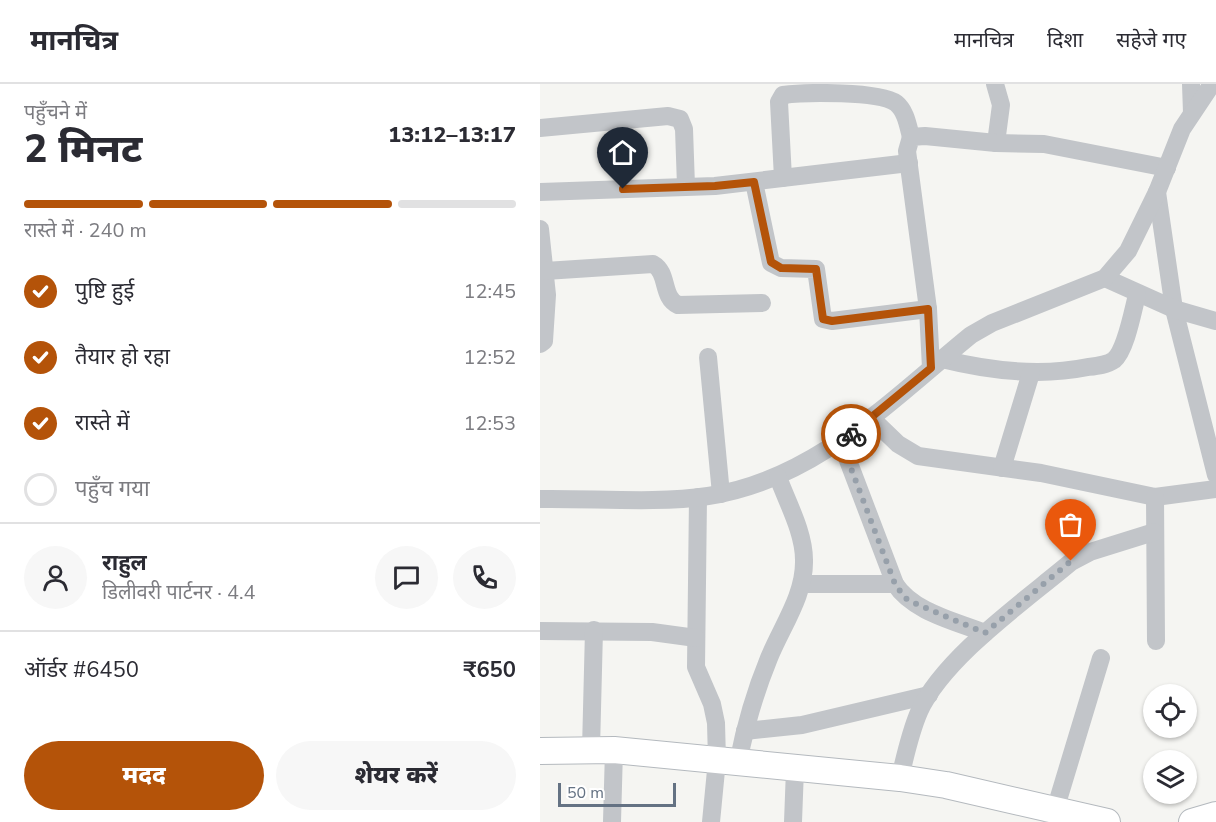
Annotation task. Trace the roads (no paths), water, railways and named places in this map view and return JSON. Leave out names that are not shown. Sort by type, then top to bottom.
[{"type":"street","points":[[995,84],[1001,105],[996,143]]},
{"type":"street","points":[[1191,84],[1192,113]]},
{"type":"street","points":[[540,499],[698,497],[721,494],[778,477],[841,442],[971,335],[992,323],[1105,279],[1128,251],[1192,113],[1212,84]]},
{"type":"street","points":[[783,178],[779,102],[783,95],[867,94],[882,97],[900,107],[911,137],[907,151],[936,363]]},
{"type":"street","points":[[540,128],[668,116],[680,119],[684,129],[686,186]]},
{"type":"street","points":[[911,137],[1044,144],[1167,168]]},
{"type":"street","points":[[540,192],[715,186],[909,163]]},
{"type":"street","points":[[754,182],[771,262],[781,268],[816,269],[823,319],[832,321],[928,309]]},
{"type":"street","points":[[1157,192],[1174,309],[1216,475]]},
{"type":"street","points":[[540,229],[547,314],[544,341],[540,344]]},
{"type":"street","points":[[545,271],[653,264],[660,270],[669,298],[678,305],[762,303]]},
{"type":"street","points":[[1105,279],[1137,295],[1216,321]]},
{"type":"street","points":[[936,363],[1031,374],[1067,372],[1106,364],[1116,359],[1123,347],[1137,295]]},
{"type":"street","points":[[708,357],[721,494]]},
{"type":"street","points":[[1002,468],[1031,374]]},
{"type":"street","points":[[871,418],[898,444],[918,456],[1041,473],[1155,497],[1216,489]]},
{"type":"street","points":[[841,442],[895,584],[905,598],[985,633]]},
{"type":"street","points":[[711,822],[727,762],[745,731],[769,657],[803,584],[804,558],[801,542],[778,477]]},
{"type":"street","points":[[698,497],[696,667],[715,714],[727,762]]},
{"type":"street","points":[[1155,497],[1154,532],[1158,574],[1156,641]]},
{"type":"street","points":[[900,778],[916,721],[929,695],[985,633],[1071,561],[1090,552],[1154,532]]},
{"type":"street","points":[[803,584],[895,584]]},
{"type":"street","points":[[594,630],[603,750],[612,822]]},
{"type":"street","points":[[540,631],[652,632],[696,638]]},
{"type":"street","points":[[1053,817],[1101,658]]},
{"type":"street","points":[[745,731],[781,729],[929,695]]},
{"type":"street","points":[[540,751],[603,750],[900,778],[946,785],[1053,817],[1107,822]]},
{"type":"street","points":[[793,822],[795,769]]},
{"type":"street","points":[[1192,822],[1216,815]]}]
